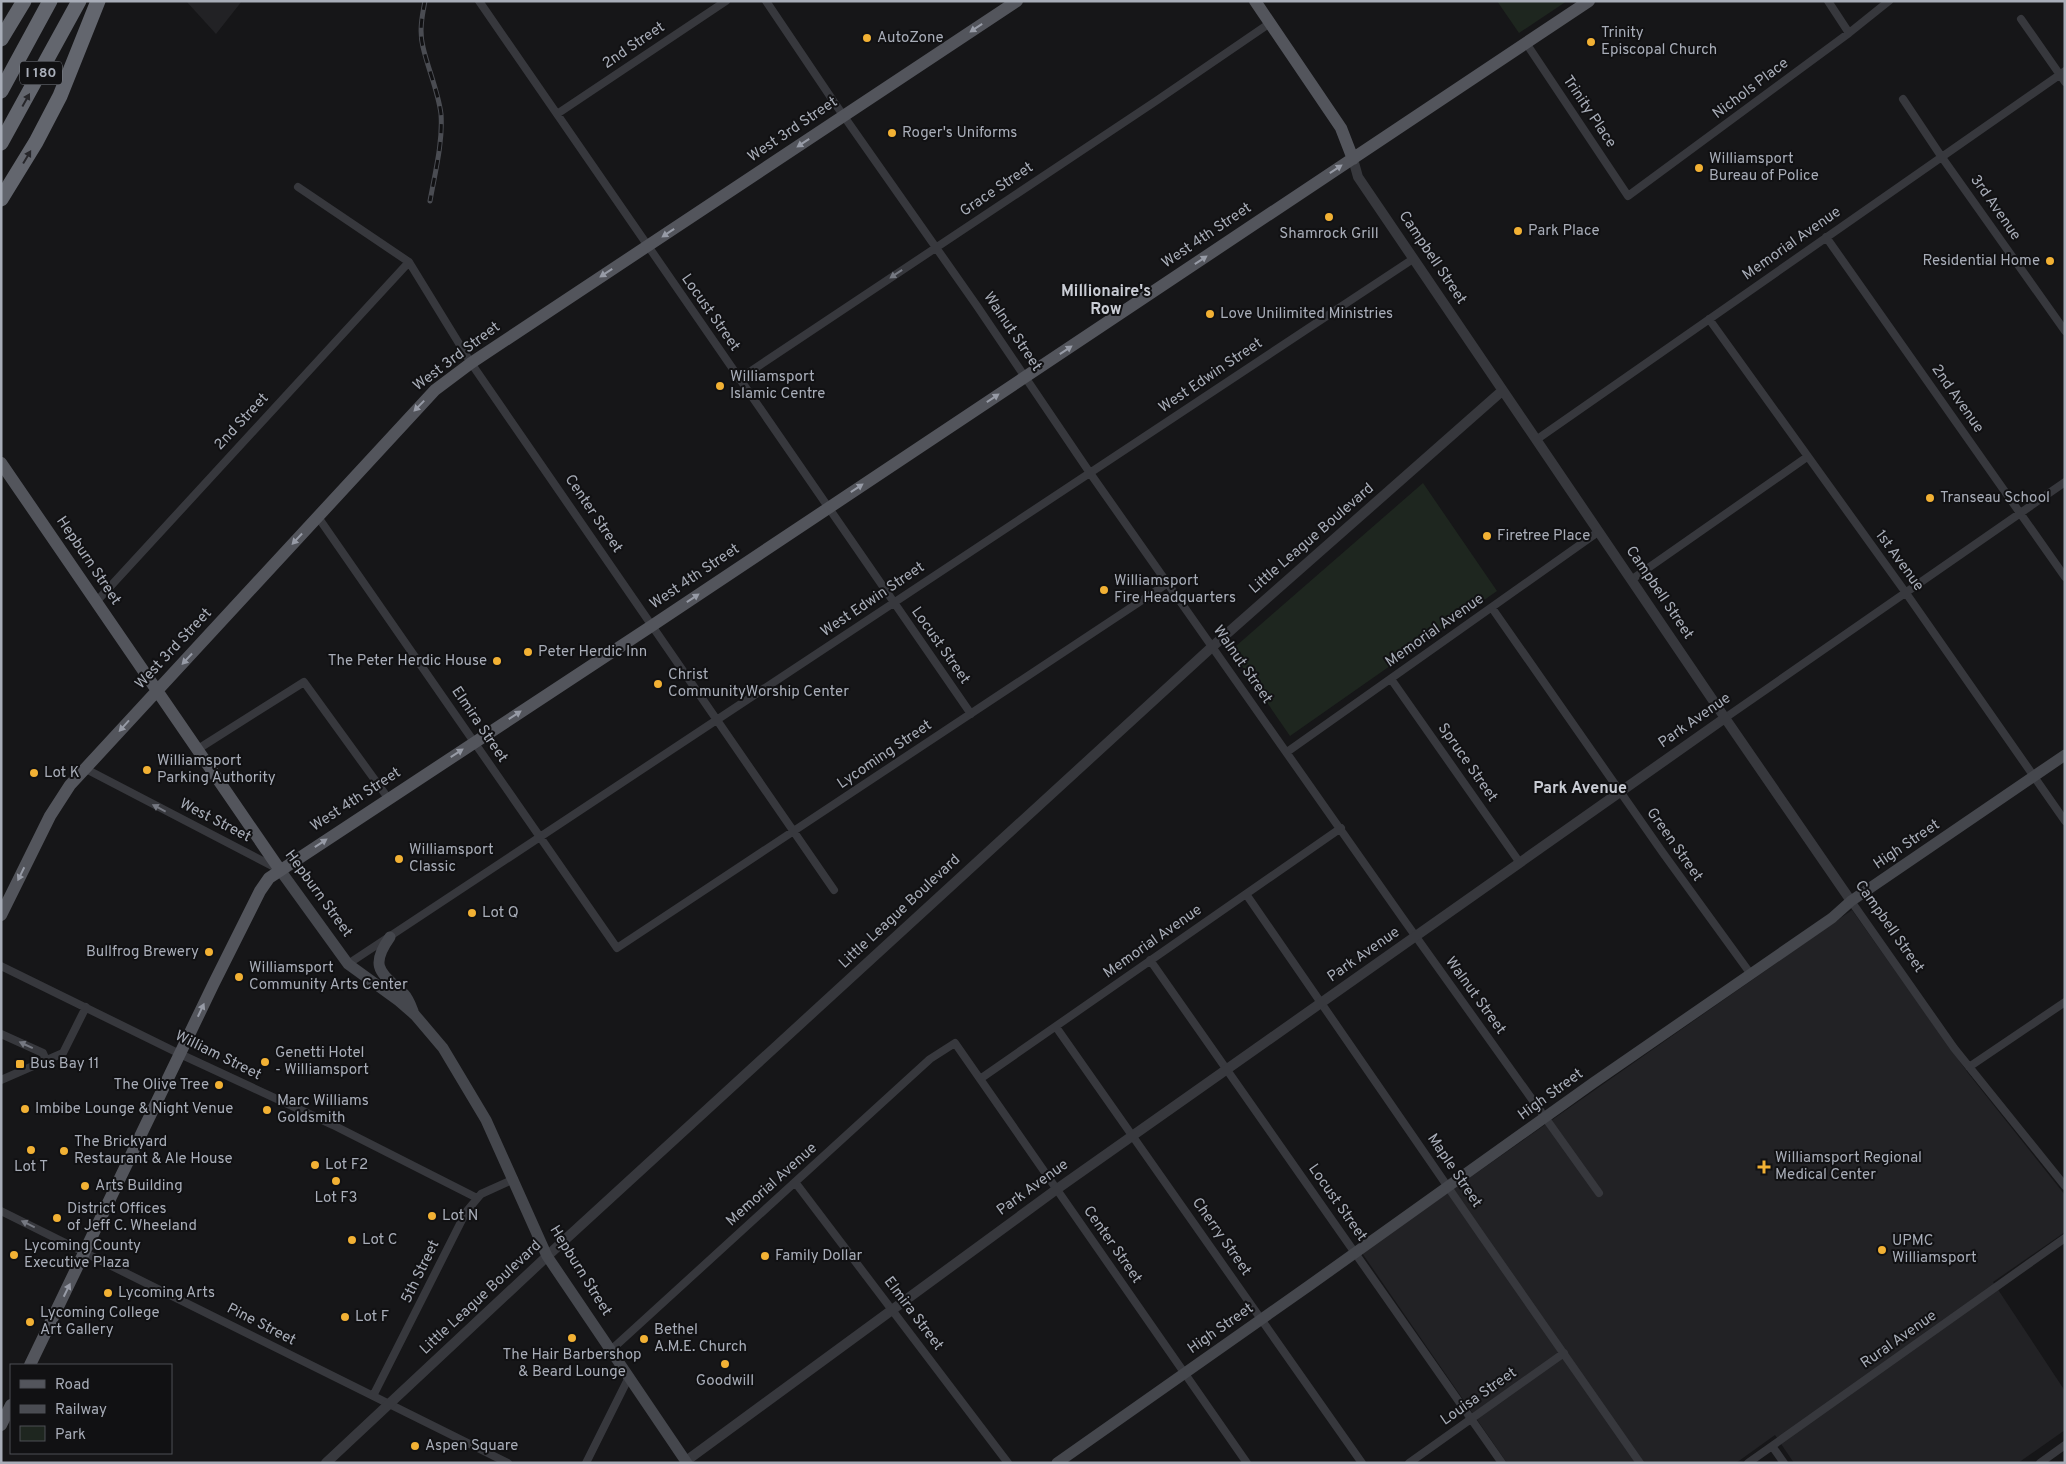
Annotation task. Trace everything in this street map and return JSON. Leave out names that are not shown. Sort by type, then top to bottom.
[{"type":"highway","points":[[1,39],[24,1]]},
{"type":"highway","name":"I 180","points":[[1,90],[50,1]]},
{"type":"highway","name":"I 180","points":[[1,143],[78,1]]},
{"type":"highway","points":[[1,199],[36,142],[60,96],[98,1]]},
{"type":"main road","name":"West 3rd Street","points":[[1,915],[61,796],[84,768],[318,517],[421,403],[471,363],[1016,1]]},
{"type":"main road","name":"Campbell Street","points":[[1255,1],[1341,128],[1353,159]]},
{"type":"main road","name":"West 4th Street","points":[[30,1364],[180,1054],[260,891],[269,878],[653,625],[1589,1]]},
{"type":"main road","name":"Hepburn Street","points":[[1,463],[280,870],[348,964],[415,1015],[455,1067],[486,1120],[547,1256],[686,1462]]},
{"type":"main road","name":"High Street","points":[[1057,1463],[1544,1118],[1832,918],[1852,901],[2065,755]]},
{"type":"main road","points":[[390,937],[379,954],[379,966],[387,980],[406,995],[415,1015]]},
{"type":"main road","points":[[1,1425],[10,1407]]},
{"type":"street","name":"Locust Street","points":[[479,1],[971,714]]},
{"type":"street","name":"2nd Street","points":[[557,114],[726,1]]},
{"type":"street","name":"Walnut Street","points":[[766,1],[1090,473],[1416,937],[1599,1193]]},
{"type":"street","points":[[1828,1],[1849,34]]},
{"type":"street","name":"Nichols Place","points":[[1628,196],[1849,34],[1890,1]]},
{"type":"street","points":[[2021,19],[2062,72],[2065,82]]},
{"type":"street","name":"Grace Street","points":[[739,379],[1270,23]]},
{"type":"street","name":"Trinity Place","points":[[1526,43],[1628,196]]},
{"type":"street","name":"Memorial Avenue","points":[[1536,440],[2062,72]]},
{"type":"street","name":"3rd Avenue","points":[[1903,100],[2065,331]]},
{"type":"street","name":"Campbell Street","points":[[1353,159],[1358,177],[1725,718],[1969,1068],[2065,1186]]},
{"type":"street","name":"Center Street","points":[[298,187],[409,262],[471,363],[834,890]]},
{"type":"street","name":"2nd Avenue","points":[[1826,237],[2065,577]]},
{"type":"street","name":"West Edwin Street","points":[[348,964],[1413,259]]},
{"type":"street","name":"2nd Street","points":[[96,602],[409,262]]},
{"type":"street","name":"1st Avenue","points":[[1709,319],[1906,593],[2065,821]]},
{"type":"street","name":"Little League Boulevard","points":[[326,1463],[547,1256],[1212,646],[1502,391]]},
{"type":"street","points":[[1631,580],[1807,457]]},
{"type":"street","name":"Park Avenue","points":[[686,1462],[1056,1189],[1725,718],[2065,482]]},
{"type":"street","name":"Elmira Street","points":[[318,517],[617,948]]},
{"type":"street","name":"Memorial Avenue","points":[[1287,752],[1598,532]]},
{"type":"street","name":"Lycoming Street","points":[[617,948],[1168,583]]},
{"type":"street","name":"Green Street","points":[[1492,608],[1750,974]]},
{"type":"street","name":"Spruce Street","points":[[1391,679],[1520,864]]},
{"type":"street","points":[[198,749],[304,682],[388,798]]},
{"type":"street","name":"West Street","points":[[84,768],[280,870]]},
{"type":"street","name":"Memorial Avenue","points":[[980,1079],[1341,828]]},
{"type":"street","name":"Maple Street","points":[[1246,894],[1640,1463]]},
{"type":"street","name":"Locust Street","points":[[1150,960],[1502,1463]]},
{"type":"street","name":"William Street","points":[[1,966],[180,1054],[333,1125],[477,1198]]},
{"type":"street","points":[[1969,1068],[2065,1002]]},
{"type":"street","points":[[1,1080],[63,1053],[86,1007]]},
{"type":"street","name":"Cherry Street","points":[[1056,1027],[1134,1135],[1362,1463]]},
{"type":"street","points":[[1,1034],[43,1053],[46,1060]]},
{"type":"street","name":"Memorial Avenue","points":[[611,1350],[930,1059],[955,1043]]},
{"type":"street","name":"Center Street","points":[[955,1043],[1247,1463]]},
{"type":"street","name":"5th Street","points":[[373,1396],[454,1234],[477,1198],[494,1187],[514,1179]]},
{"type":"street","name":"Elmira Street","points":[[795,1182],[1008,1463]]},
{"type":"street","name":"Pine Street","points":[[1,1211],[508,1463]]},
{"type":"street","name":"Rural Avenue","points":[[1748,1463],[2065,1238]]},
{"type":"street","name":"Louisa Street","points":[[1408,1463],[1564,1354]]},
{"type":"street","points":[[586,1463],[629,1377]]},
{"type":"street","points":[[2040,1463],[2065,1445]]},
{"type":"street","points":[[1772,1446],[1784,1463]]},
{"type":"shaded area","points":[[186,1],[242,1],[216,34]]},
{"type":"shaded area","name":"Williamsport Regional Medical Center","points":[[1852,910],[1968,1073],[2065,1195],[2065,1232],[1993,1282],[2065,1391],[2065,1430],[2018,1463],[1794,1463],[1775,1435],[1736,1463],[1507,1463],[1362,1253]]},
{"type":"green space","points":[[1497,1],[1567,1],[1519,33]]},
{"type":"green space","points":[[1423,483],[1497,591],[1290,736],[1235,656],[1236,646]]},
{"type":"railway","points":[[425,1],[421,36],[441,114],[441,135],[430,201]]},
{"type":"place","name":"AutoZone","points":[[867,38]]},
{"type":"place","name":"Trinity Episcopal Church","points":[[1591,42]]},
{"type":"place","name":"Roger's Uniforms","points":[[892,133]]},
{"type":"place","name":"Williamsport Bureau of Police","points":[[1699,168]]},
{"type":"place","name":"Shamrock Grill","points":[[1329,217]]},
{"type":"place","name":"Park Place","points":[[1518,231]]},
{"type":"place","name":"Residential Home","points":[[2050,261]]},
{"type":"place","name":"Love Unilimited Ministries","points":[[1210,314]]},
{"type":"place","name":"Williamsport Islamic Centre","points":[[720,386]]},
{"type":"place","name":"Transeau School","points":[[1930,498]]},
{"type":"place","name":"Firetree Place","points":[[1487,536]]},
{"type":"place","name":"Williamsport Fire Headquarters","points":[[1104,590]]},
{"type":"place","name":"Peter Herdic Inn","points":[[528,652]]},
{"type":"place","name":"The Peter Herdic House","points":[[497,661]]},
{"type":"place","name":"Christ CommunityWorship Center","points":[[658,684]]},
{"type":"place","name":"Williamsport Parking Authority","points":[[147,770]]},
{"type":"place","name":"Lot K","points":[[34,773]]},
{"type":"place","name":"Williamsport Classic","points":[[399,859]]},
{"type":"place","name":"Lot Q","points":[[472,913]]},
{"type":"place","name":"Bullfrog Brewery","points":[[209,952]]},
{"type":"place","name":"Williamsport Community Arts Center","points":[[239,977]]},
{"type":"place","name":"Genetti Hotel - Williamsport","points":[[265,1062]]},
{"type":"place","name":"Bus Bay 11","points":[[20,1064]]},
{"type":"place","name":"The Olive Tree","points":[[219,1085]]},
{"type":"place","name":"Imbibe Lounge & Night Venue","points":[[25,1109]]},
{"type":"place","name":"Marc Williams Goldsmith","points":[[267,1110]]},
{"type":"place","name":"Lot T","points":[[31,1150]]},
{"type":"place","name":"The Brickyard Restaurant & Ale House","points":[[64,1151]]},
{"type":"place","name":"Lot F2","points":[[315,1165]]},
{"type":"place","name":"Williamsport Regional Medical Center","points":[[1764,1167]]},
{"type":"place","name":"Lot F3","points":[[336,1181]]},
{"type":"place","name":"Arts Building","points":[[85,1186]]},
{"type":"place","name":"Lot N","points":[[432,1216]]},
{"type":"place","name":"District Offices of Jeff C. Wheeland","points":[[57,1218]]},
{"type":"place","name":"Lot C","points":[[352,1240]]},
{"type":"place","name":"UPMC Williamsport","points":[[1882,1250]]},
{"type":"place","name":"Lycoming County Executive Plaza","points":[[14,1255]]},
{"type":"place","name":"Family Dollar","points":[[765,1256]]},
{"type":"place","name":"Lycoming Arts","points":[[108,1293]]},
{"type":"place","name":"Lot F","points":[[345,1317]]},
{"type":"place","name":"Lycoming College Art Gallery","points":[[30,1322]]},
{"type":"place","name":"The Hair Barbershop & Beard Lounge","points":[[572,1338]]},
{"type":"place","name":"Bethel A.M.E. Church","points":[[644,1339]]},
{"type":"place","name":"Goodwill","points":[[725,1364]]},
{"type":"place","name":"Aspen Square","points":[[415,1446]]},
{"type":"district","name":"Millionaire's Row","points":[[1106,301]]},
{"type":"district","name":"Park Avenue","points":[[1580,789]]}]
